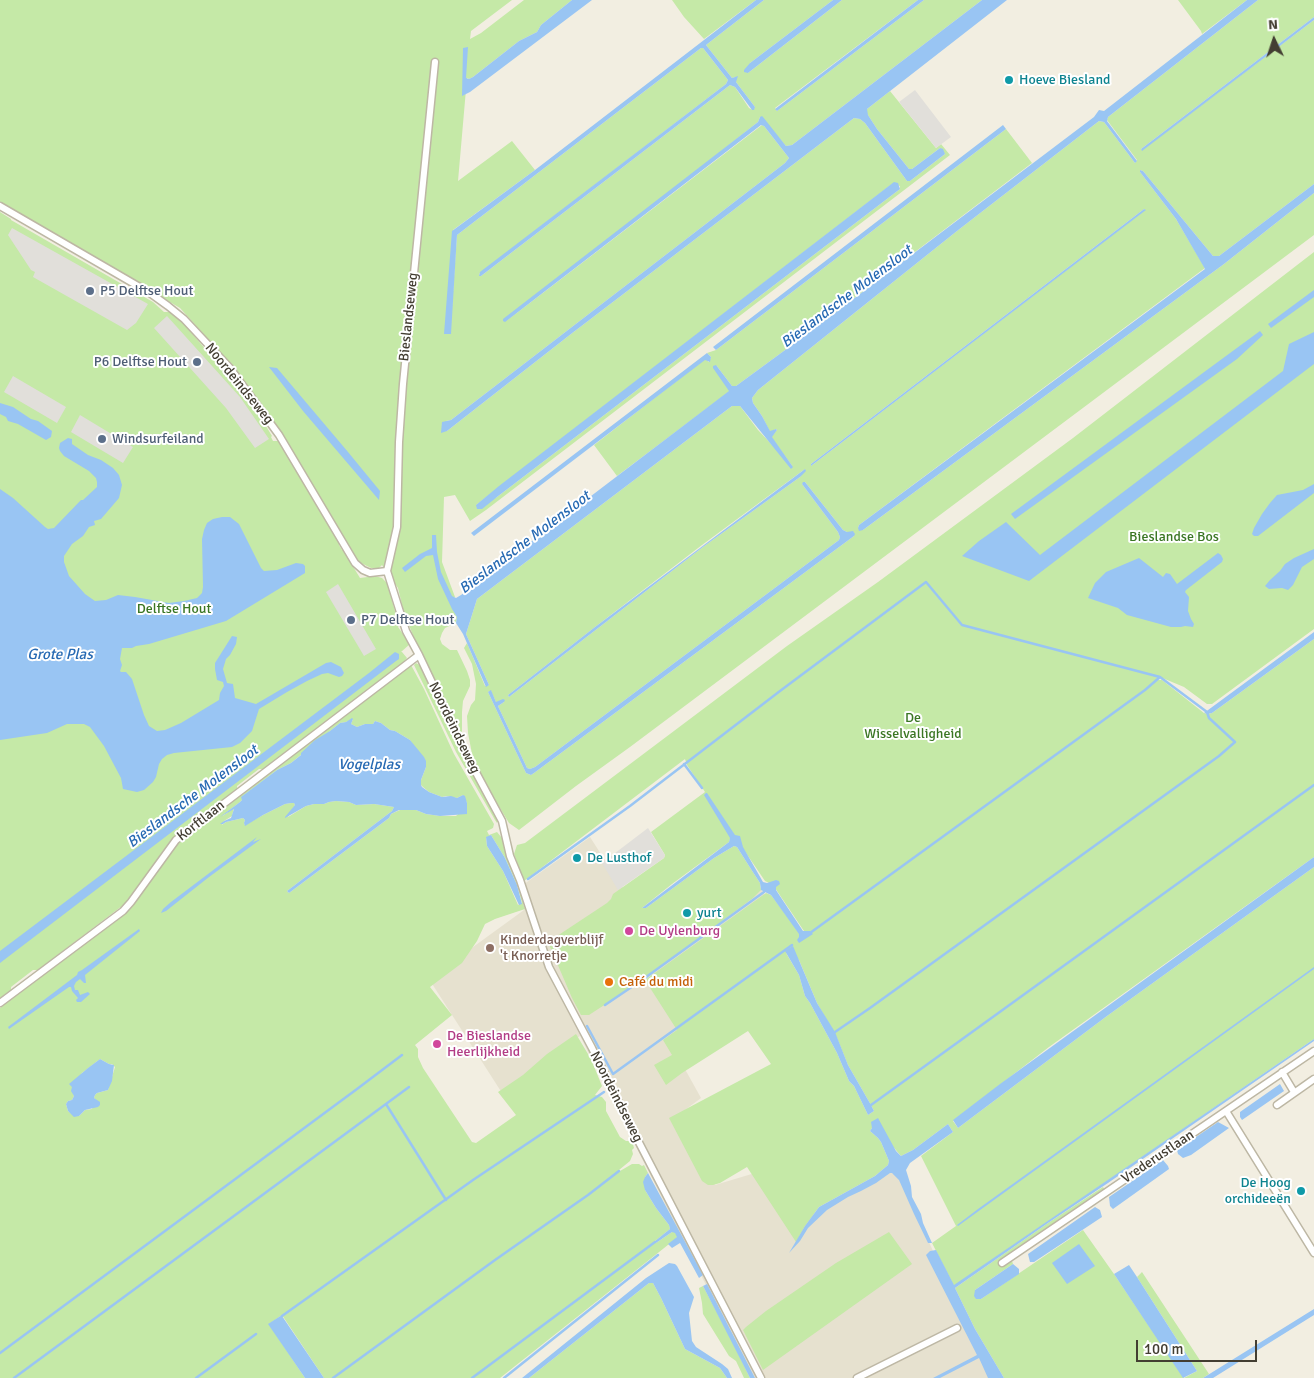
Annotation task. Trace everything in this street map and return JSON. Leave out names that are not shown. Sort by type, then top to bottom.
[{"type":"street","name":"Bieslandseweg","points":[[387,571],[398,526],[399,442],[403,384],[435,62]]},
{"type":"street","name":"Noordeindseweg","points":[[0,206],[150,293],[184,319],[230,368],[279,435],[356,563],[362,570],[370,573],[387,571],[402,623],[465,752],[502,821],[510,856],[552,974],[592,1048],[761,1378]]},
{"type":"street","name":"Korftlaan","points":[[0,1003],[123,910],[131,902],[176,840],[419,655]]},
{"type":"street","name":"Vrederustlaan","points":[[1002,1263],[1314,1051]]},
{"type":"street","points":[[1282,1072],[1294,1092]]},
{"type":"street","points":[[1276,1105],[1314,1079]]},
{"type":"street","points":[[1226,1111],[1314,1253]]},
{"type":"street","points":[[857,1378],[957,1328]]},
{"type":"shaded area","points":[[915,90],[951,137],[936,148],[899,102]]},
{"type":"shaded area","name":"P5 Delftse Hout","points":[[12,228],[148,304],[136,323],[127,330],[33,277],[35,272],[31,270],[8,235]]},
{"type":"shaded area","name":"P6 Delftse Hout","points":[[167,316],[240,397],[269,439],[255,448],[226,408],[154,328]]},
{"type":"shaded area","points":[[13,376],[66,407],[57,423],[4,392]]},
{"type":"shaded area","name":"Windsurfeiland","points":[[80,415],[133,447],[123,463],[71,432]]},
{"type":"shaded area","name":"P7 Delftse Hout","points":[[338,584],[376,649],[364,656],[326,592]]},
{"type":"shaded area","name":"De Uylenburg","points":[[648,828],[665,855],[664,858],[618,890],[602,863]]},
{"type":"shaded area","points":[[590,837],[640,915],[734,848],[765,895],[680,1034],[671,1044],[701,1098],[677,1116],[715,1185],[755,1173],[797,1224],[899,1163],[920,1222],[992,1378],[753,1378],[580,1036],[502,1093],[429,979],[524,910],[520,887]]},
{"type":"green space","points":[[0,0],[512,0],[471,31],[470,39],[481,33],[524,0],[572,0],[541,25],[537,32],[519,41],[473,77],[467,78],[458,181],[512,141],[535,170],[453,230],[450,334],[457,235],[701,48],[703,48],[728,80],[726,84],[479,274],[481,276],[730,85],[735,87],[749,108],[753,110],[755,107],[736,82],[736,77],[732,78],[706,45],[764,0],[833,0],[750,63],[748,73],[842,0],[918,0],[775,108],[777,111],[924,0],[982,0],[792,145],[786,146],[760,117],[758,122],[505,322],[762,125],[789,158],[785,163],[451,420],[446,421],[447,431],[854,118],[860,119],[865,123],[907,181],[910,181],[945,154],[940,148],[912,169],[909,169],[866,112],[867,109],[890,91],[936,148],[941,144],[950,155],[470,521],[455,495],[444,497],[442,562],[455,597],[449,601],[457,617],[456,623],[445,628],[440,639],[442,644],[450,650],[457,650],[470,680],[470,686],[463,701],[462,741],[415,640],[404,613],[398,588],[382,565],[379,568],[371,568],[359,562],[276,427],[229,362],[180,308],[0,202]],"holes":[[[892,184],[900,186],[900,189],[497,497],[476,505]]]},
{"type":"green space","points":[[672,0],[756,0],[704,39],[684,17]]},
{"type":"green space","points":[[1178,0],[1247,0],[1202,34]]},
{"type":"green space","points":[[1258,0],[1314,0],[1314,17],[1141,149],[1314,20],[1314,184],[1219,256],[1213,256],[1143,171],[1140,170],[1176,219],[1205,268],[859,525],[858,528],[863,530],[1224,264],[1314,193],[1314,235],[519,830],[509,823],[480,775],[473,759],[468,733],[467,716],[475,700],[476,684],[472,664],[464,648],[467,643],[485,686],[489,685],[466,634],[477,599],[732,406],[740,406],[758,430],[793,467],[771,437],[777,430],[770,432],[753,403],[752,398],[758,390],[957,231],[1099,121],[1104,122],[1135,163],[1137,160],[1107,120],[1108,117]],"holes":[[[1145,210],[811,466],[811,464]],[[805,469],[800,477],[703,547],[509,697],[508,695],[702,545]],[[805,482],[843,530],[854,532],[854,536],[534,773],[531,775],[526,773],[488,692],[491,691],[496,702],[504,702],[498,706],[527,768],[535,767],[839,540],[838,532],[802,484]]]},
{"type":"green space","points":[[1006,129],[1032,163],[736,386],[732,386],[716,365],[730,391],[617,476],[594,445],[705,359],[709,362],[711,357],[707,353],[716,350]]},
{"type":"green space","name":"Delftse Hout","points":[[0,212],[153,302],[164,312],[174,314],[184,324],[253,405],[272,436],[273,441],[281,443],[360,578],[375,576],[382,578],[387,583],[398,627],[410,644],[401,652],[407,658],[404,662],[263,769],[259,769],[237,786],[237,789],[179,833],[163,851],[129,900],[38,970],[33,970],[0,998]]},
{"type":"green space","points":[[1314,252],[1314,629],[1212,704],[1207,704],[1184,687],[1160,677],[1156,680],[1162,680],[1204,713],[1212,713],[1314,639],[1314,857],[1049,1047],[953,1121],[958,1128],[1107,1016],[1314,867],[1314,1039],[954,1286],[932,1243],[956,1226],[921,1156],[953,1132],[948,1124],[913,1150],[901,1156],[872,1122],[870,1131],[881,1142],[889,1161],[888,1165],[875,1176],[819,1207],[796,1242],[747,1167],[720,1183],[708,1185],[702,1181],[669,1118],[771,1064],[748,1031],[666,1085],[654,1065],[672,1055],[663,1040],[677,1030],[645,980],[766,893],[771,895],[802,936],[806,934],[773,885],[765,881],[744,850],[730,839],[729,842],[642,908],[646,908],[714,858],[734,846],[737,847],[760,883],[761,890],[753,898],[644,979],[589,1015],[581,1015],[572,998],[548,942],[607,903],[613,894],[664,858],[665,855],[651,832],[705,792],[685,759],[524,881],[514,854],[517,845],[525,843],[787,646],[878,582],[1073,438]],"holes":[[[786,953],[799,960],[817,1003],[837,1038],[848,1065],[874,1111],[868,1115],[854,1086],[849,1081],[837,1053],[805,996],[799,975]]]},
{"type":"green space","points":[[416,663],[421,666],[460,751],[493,808],[498,819],[497,823],[456,752],[414,665]]},
{"type":"green space","points":[[411,665],[454,754],[494,824],[493,828],[487,831],[489,835],[497,832],[502,838],[525,904],[523,904],[525,909],[485,924],[477,941],[462,963],[430,987],[452,1015],[415,1045],[418,1049],[418,1057],[423,1068],[472,1142],[476,1143],[516,1115],[498,1092],[576,1034],[591,1059],[602,1086],[595,1095],[602,1097],[606,1102],[606,1111],[620,1137],[626,1141],[632,1141],[634,1148],[630,1161],[619,1170],[632,1164],[644,1165],[648,1173],[645,1177],[645,1190],[670,1229],[655,1241],[656,1243],[672,1232],[675,1232],[678,1237],[500,1378],[324,1378],[282,1315],[269,1324],[305,1378],[0,1378],[0,1008],[127,911],[176,843]],"holes":[[[353,719],[351,724],[357,727],[373,724],[375,721],[410,740],[426,767],[421,785],[429,792],[442,797],[457,798],[463,795],[467,806],[456,816],[426,814],[416,810],[400,810],[391,814],[389,818],[289,893],[287,891],[392,811],[394,807],[374,804],[356,805],[349,802],[336,801],[306,806],[288,817],[295,805],[291,803],[285,804],[245,825],[243,818],[226,822],[222,825],[224,821],[232,816],[234,808],[222,816],[240,802],[242,797],[277,770],[291,763],[340,723]],[[491,835],[505,858],[517,885],[522,903],[518,905],[503,871],[487,846],[486,838]],[[100,1059],[115,1067],[108,1090],[97,1093],[92,1109],[85,1110],[79,1116],[73,1115],[68,1111],[66,1104],[72,1100],[74,1096],[72,1087],[82,1073]]]},
{"type":"green space","points":[[1103,1187],[1105,1190],[999,1262],[1001,1266],[1012,1261],[1013,1264],[975,1290],[981,1299],[1083,1230],[1184,1378],[1004,1378],[975,1329],[955,1288]]},
{"type":"green space","points":[[889,1232],[912,1264],[763,1370],[743,1330],[766,1311],[836,1263]]},
{"type":"green space","points":[[1142,1272],[1209,1374],[1203,1378],[1184,1378],[1197,1371],[1137,1277]]},
{"type":"green space","points":[[649,1283],[653,1283],[685,1349],[720,1368],[727,1378],[529,1378]]},
{"type":"green space","points":[[703,1286],[750,1378],[744,1378],[736,1361],[729,1356],[703,1314],[699,1288]]},
{"type":"water","points":[[572,0],[592,0],[470,92],[462,96],[463,48],[468,47],[466,78],[469,79],[519,41],[537,32],[541,25]]},
{"type":"water","points":[[756,0],[764,0],[706,45],[732,78],[738,76],[736,82],[755,107],[754,110],[752,110],[735,87],[730,85],[479,276],[480,272],[726,84],[728,80],[703,48],[701,48],[457,235],[451,334],[444,334],[452,231],[535,170]]},
{"type":"water","points":[[833,0],[842,0],[748,73],[744,72],[750,63]]},
{"type":"water","points":[[918,0],[924,0],[777,111],[775,109]]},
{"type":"water","points":[[982,0],[1007,0],[867,109],[868,115],[877,129],[909,169],[912,169],[940,148],[943,149],[945,154],[910,181],[907,181],[865,123],[860,119],[854,118],[447,431],[441,433],[442,422],[451,420],[785,163],[789,158],[764,126],[761,125],[505,322],[503,319],[758,122],[760,117],[763,117],[786,146],[792,145]]},
{"type":"water","points":[[1247,0],[1258,0],[1108,117],[1107,121],[1137,161],[1135,163],[1104,122],[1099,121],[957,231],[758,390],[752,398],[753,403],[770,431],[777,430],[772,437],[793,467],[791,469],[740,406],[732,406],[477,599],[466,634],[489,685],[486,687],[463,634],[456,623],[457,617],[438,579],[433,555],[426,556],[405,572],[402,568],[420,554],[432,548],[432,535],[436,535],[441,572],[452,596],[456,598],[729,391],[713,366],[716,365],[732,386],[736,386],[1094,117],[1099,110],[1104,111]]},
{"type":"water","points":[[1314,17],[1314,20],[1142,151],[1141,149]]},
{"type":"water","points":[[1003,125],[1006,129],[716,350],[713,347]]},
{"type":"water","points":[[1140,170],[1143,171],[1213,256],[1219,256],[1314,184],[1314,193],[1224,264],[863,530],[859,531],[859,525],[1205,269],[1176,219]]},
{"type":"water","points":[[894,182],[898,183],[900,189],[482,509],[477,509],[476,505],[499,486]]},
{"type":"water","points":[[1144,209],[1146,210],[811,466],[811,464]]},
{"type":"water","points":[[1314,290],[1314,297],[1271,328],[1268,324]]},
{"type":"water","points":[[1260,331],[1263,335],[1237,359],[1015,519],[1011,514]]},
{"type":"water","points":[[1314,332],[1314,364],[1029,581],[962,556],[1006,522],[1040,555],[1283,371],[1289,344]]},
{"type":"water","points":[[707,353],[711,357],[710,362],[705,360],[474,536],[471,533]]},
{"type":"water","points":[[269,367],[277,368],[348,452],[380,491],[379,500],[303,411]]},
{"type":"water","points":[[0,403],[13,407],[31,419],[38,421],[52,431],[51,437],[46,440],[18,424],[8,421],[6,417],[0,414]]},
{"type":"water","name":"Grote Plas","points":[[68,438],[72,439],[72,444],[88,455],[101,460],[113,468],[119,475],[122,485],[119,498],[101,519],[94,521],[95,525],[89,527],[83,536],[72,544],[64,556],[69,576],[85,594],[95,601],[106,600],[118,595],[169,603],[197,598],[202,593],[203,587],[202,539],[204,530],[207,523],[222,517],[230,517],[239,524],[264,571],[277,570],[296,563],[305,566],[305,573],[226,621],[149,644],[122,648],[120,671],[126,672],[132,679],[149,726],[157,731],[165,730],[181,723],[219,700],[224,686],[223,682],[217,680],[215,663],[232,636],[237,637],[236,644],[226,659],[223,669],[227,683],[233,684],[235,698],[256,704],[326,663],[331,662],[341,667],[344,673],[342,676],[339,677],[328,673],[322,674],[259,709],[252,731],[240,743],[232,747],[167,755],[159,764],[153,782],[144,790],[137,792],[123,789],[121,778],[104,746],[90,727],[84,724],[67,724],[47,733],[0,740],[0,489],[13,498],[45,527],[48,529],[54,528],[81,500],[97,487],[96,478],[89,471],[64,456],[60,451],[60,443]]},
{"type":"water","points":[[805,469],[806,471],[800,477],[703,547],[509,697],[508,695],[595,627]]},
{"type":"water","points":[[805,482],[843,530],[847,532],[853,531],[854,536],[534,773],[531,775],[526,773],[488,692],[491,690],[496,702],[505,700],[498,706],[527,768],[535,767],[839,540],[838,532],[802,484]]},
{"type":"water","points":[[1314,484],[1314,493],[1258,536],[1252,534],[1262,514],[1277,495],[1303,490]]},
{"type":"water","points":[[1314,549],[1314,559],[1302,567],[1293,585],[1288,590],[1282,588],[1269,589],[1265,586],[1285,564]]},
{"type":"water","points":[[1218,553],[1223,559],[1222,562],[1185,592],[1189,597],[1188,611],[1194,624],[1193,627],[1171,627],[1127,615],[1118,608],[1088,598],[1095,583],[1106,572],[1139,558],[1163,577],[1166,573],[1170,574],[1177,584]]},
{"type":"water","points":[[1314,632],[1314,639],[1212,713],[1204,713]]},
{"type":"water","points":[[395,652],[399,654],[399,659],[0,963],[0,951]]},
{"type":"water","name":"Vogelplas","points":[[352,718],[351,724],[357,727],[373,724],[375,721],[410,740],[426,761],[426,767],[421,780],[422,787],[442,797],[451,796],[457,798],[465,796],[467,814],[440,816],[416,810],[399,810],[391,814],[389,818],[289,893],[287,891],[392,811],[394,807],[374,804],[356,805],[349,802],[336,801],[306,806],[285,818],[295,805],[291,803],[263,815],[245,826],[243,818],[220,824],[231,818],[234,809],[220,817],[240,802],[242,800],[241,797],[301,755],[315,740],[340,723]]},
{"type":"water","points":[[706,793],[735,835],[740,836],[743,847],[763,882],[779,881],[780,884],[776,887],[776,890],[803,931],[810,931],[813,934],[799,943],[797,940],[799,934],[771,895],[761,890],[760,883],[737,847],[734,846],[714,858],[646,908],[642,908],[729,842],[730,838],[704,795]]},
{"type":"water","points":[[491,835],[505,858],[517,885],[522,904],[519,905],[503,871],[487,846],[486,837]]},
{"type":"water","points":[[257,837],[253,842],[261,839],[161,913],[171,902]]},
{"type":"water","points":[[1314,857],[1314,867],[1107,1016],[958,1128],[953,1120],[1000,1084]]},
{"type":"water","points":[[139,929],[140,931],[85,975],[86,983],[80,979],[76,982],[75,990],[78,990],[80,995],[88,992],[90,994],[81,1002],[77,1002],[78,998],[71,987],[69,987],[9,1029],[8,1027],[77,975],[78,972]]},
{"type":"water","points":[[793,946],[817,1003],[835,1032],[848,1065],[874,1111],[868,1115],[854,1086],[849,1081],[837,1053],[805,996],[799,975],[785,951]]},
{"type":"water","points":[[1314,967],[1314,969],[957,1225],[978,1209]]},
{"type":"water","points":[[1314,1039],[1314,1041],[955,1288],[975,1329],[1004,1378],[988,1378],[979,1358],[940,1378],[933,1378],[977,1355],[926,1255],[930,1251],[936,1250],[954,1285]]},
{"type":"water","points":[[100,1059],[114,1065],[112,1081],[108,1090],[95,1095],[94,1098],[100,1102],[98,1107],[85,1110],[79,1116],[74,1117],[68,1111],[66,1104],[74,1096],[71,1091],[72,1087],[69,1084]]},
{"type":"water","points":[[1280,1084],[1284,1091],[1242,1120],[1240,1112]]},
{"type":"water","points":[[878,1118],[896,1151],[901,1156],[913,1150],[948,1124],[953,1132],[910,1163],[906,1170],[912,1197],[932,1243],[928,1243],[899,1180],[890,1173],[876,1183],[827,1210],[808,1228],[789,1253],[819,1207],[875,1176],[888,1165],[889,1161],[881,1142],[870,1131],[872,1128],[871,1122]]},
{"type":"water","points":[[1218,1122],[1229,1128],[1191,1155],[1183,1158],[1178,1154],[1177,1150]]},
{"type":"water","points":[[1163,1160],[1169,1169],[1113,1209],[1110,1206],[1109,1197]]},
{"type":"water","points":[[648,1173],[703,1275],[699,1278],[680,1243],[672,1248],[668,1244],[677,1237],[675,1233],[672,1232],[655,1242],[670,1229],[645,1190],[643,1182]]},
{"type":"water","points":[[1095,1207],[1100,1210],[1102,1217],[1034,1262],[1030,1262],[1028,1254]]},
{"type":"water","points":[[1079,1244],[1095,1266],[1067,1284],[1052,1263]]},
{"type":"water","points":[[669,1263],[677,1266],[694,1297],[689,1313],[692,1341],[696,1347],[728,1369],[732,1378],[727,1378],[720,1368],[685,1349],[653,1283],[649,1283],[529,1378],[522,1378],[646,1278]]},
{"type":"water","points":[[1013,1264],[1019,1269],[1019,1274],[981,1299],[976,1299],[974,1296],[975,1290]]},
{"type":"water","points":[[1129,1265],[1197,1371],[1183,1378],[1114,1274]]},
{"type":"water","points":[[707,1284],[755,1378],[750,1378],[703,1286]]},
{"type":"water","points":[[1314,1309],[1314,1315],[1213,1378],[1203,1378]]},
{"type":"water","points":[[282,1315],[324,1378],[305,1378],[268,1324]]},
{"type":"waterway","points":[[528,879],[630,806],[926,582],[962,625],[1160,677],[1207,712],[1209,718],[1235,742],[1219,756],[835,1032]]},
{"type":"waterway","points":[[810,933],[1145,690],[1160,677]]},
{"type":"waterway","points":[[684,764],[702,788]]},
{"type":"waterway","points":[[871,1105],[1314,785]]},
{"type":"waterway","points":[[605,1005],[764,892]]},
{"type":"waterway","points":[[587,1026],[613,1074],[792,945]]},
{"type":"waterway","points":[[0,1353],[402,1055]]},
{"type":"waterway","points":[[14,1378],[409,1087]]},
{"type":"waterway","points":[[282,1316],[473,1180],[604,1092]]},
{"type":"waterway","points":[[386,1104],[446,1200]]},
{"type":"waterway","points":[[333,1378],[619,1171]]},
{"type":"waterway","points":[[472,1378],[655,1242]]},
{"type":"waterway","points":[[504,1378],[658,1255]]},
{"type":"waterway","points":[[196,1378],[256,1334]]},
{"type":"place","name":"Hoeve Biesland","points":[[1009,80]]},
{"type":"place","name":"P5 Delftse Hout","points":[[90,291]]},
{"type":"place","name":"P6 Delftse Hout","points":[[197,362]]},
{"type":"place","name":"Windsurfeiland","points":[[102,439]]},
{"type":"place","name":"P7 Delftse Hout","points":[[351,620]]},
{"type":"place","name":"De Lusthof","points":[[577,858]]},
{"type":"place","name":"yurt","points":[[687,913]]},
{"type":"place","name":"De Uylenburg","points":[[629,931]]},
{"type":"place","name":"Kinderdagverblijf 't Knorretje","points":[[490,948]]},
{"type":"place","name":"Café du midi","points":[[609,982]]},
{"type":"place","name":"De Bieslandse Heerlijkheid","points":[[437,1044]]},
{"type":"place","name":"De Hoog orchideeën","points":[[1301,1191]]},
{"type":"water label","name":"Bieslandsche Molensloot","points":[[847,297]]},
{"type":"water label","name":"Bieslandsche Molensloot","points":[[525,543]]},
{"type":"water label","name":"Bieslandsche Molensloot","points":[[193,797]]},
{"type":"park label","name":"Bieslandse Bos","points":[[1174,537]]},
{"type":"park label","name":"De Wisselvalligheid","points":[[913,726]]}]
